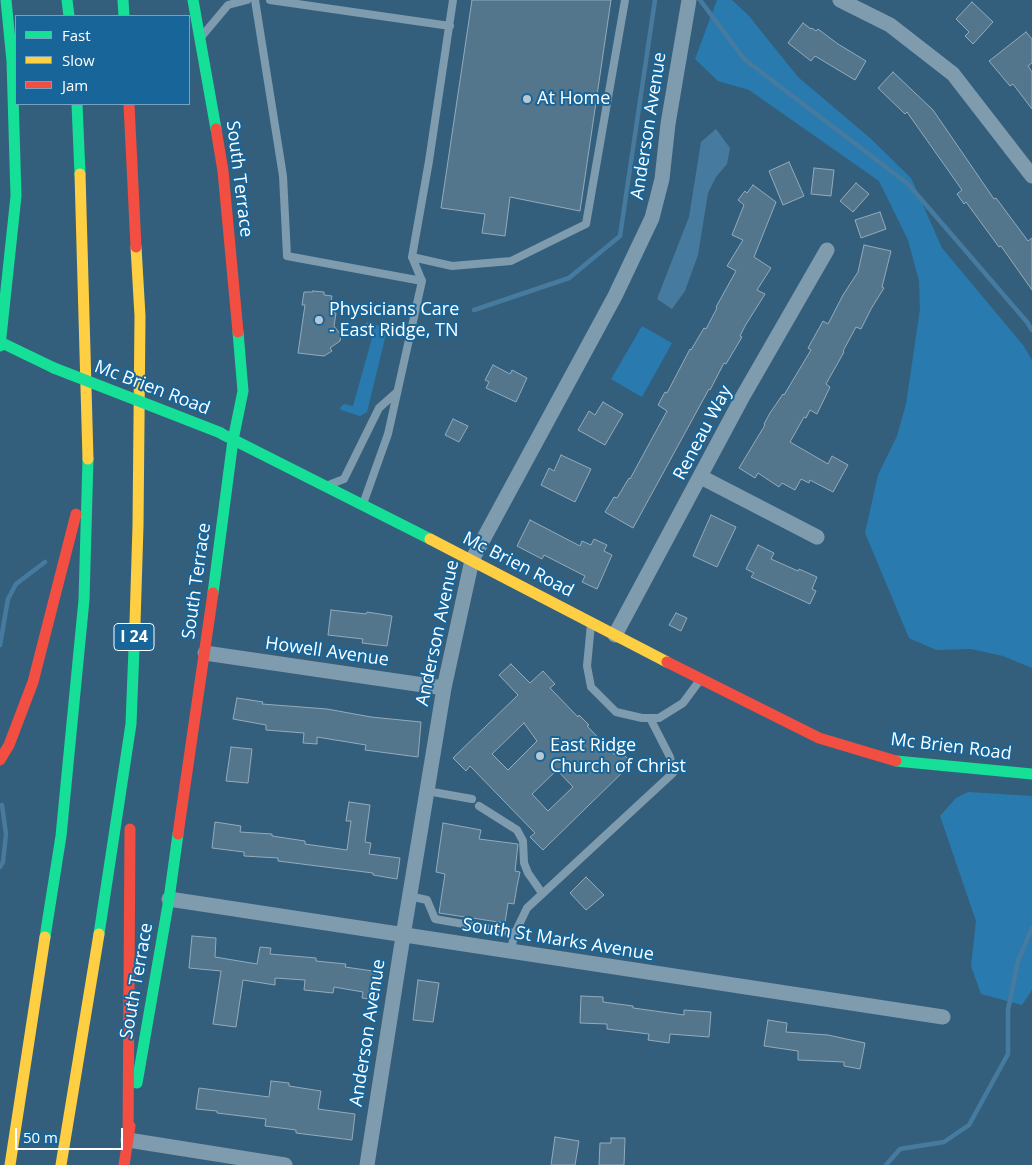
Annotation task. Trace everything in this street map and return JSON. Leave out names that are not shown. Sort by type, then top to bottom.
[{"type":"main road","points":[[0,344],[16,196],[12,61],[6,0]]},
{"type":"main road","points":[[67,0],[69,15]]},
{"type":"main road","points":[[123,0],[124,15]]},
{"type":"main road","name":"South Terrace","points":[[124,1165],[168,899],[205,653],[233,440],[243,392],[223,171],[193,0]]},
{"type":"main road","points":[[10,1165],[61,836],[84,600],[88,468],[77,105]]},
{"type":"main road","name":"I 24","points":[[61,1165],[113,849],[131,724],[138,526],[140,316],[129,105]]},
{"type":"main road","name":"Mc Brien Road","points":[[0,344],[54,368],[221,433],[810,734],[900,762],[1032,774]]},
{"type":"main road","points":[[0,760],[9,745],[33,682],[88,468]]},
{"type":"main road","points":[[128,1140],[131,724]]},
{"type":"street","name":"Anderson Avenue","points":[[367,1165],[444,688],[472,560],[616,296],[652,218],[662,179],[668,124],[689,0]]},
{"type":"street","points":[[840,0],[860,4],[953,74],[1032,176]]},
{"type":"street","name":"Reneau Way","points":[[615,634],[743,396],[827,250]]},
{"type":"street","points":[[701,477],[817,537]]},
{"type":"street","name":"Howell Avenue","points":[[205,653],[444,688]]},
{"type":"street","name":"South St Marks Avenue","points":[[168,899],[943,1017]]},
{"type":"street","points":[[128,1140],[258,1163],[285,1165]]},
{"type":"lane","points":[[199,39],[228,5],[247,0]]},
{"type":"lane","points":[[255,0],[283,176],[287,256],[422,281]]},
{"type":"lane","points":[[270,0],[450,26]]},
{"type":"lane","points":[[362,506],[388,434],[422,281],[412,257],[453,0]]},
{"type":"lane","points":[[412,257],[452,266],[511,261],[586,224],[625,0]]},
{"type":"lane","points":[[324,486],[344,478],[379,408],[398,392]]},
{"type":"lane","points":[[592,622],[587,666],[591,687],[616,712],[642,718],[658,718],[683,703],[701,679]]},
{"type":"lane","points":[[510,952],[515,933],[527,908],[673,773],[670,757],[650,718]]},
{"type":"lane","points":[[427,791],[472,799]]},
{"type":"lane","points":[[479,806],[516,830],[523,840],[525,850],[524,863],[528,873],[542,893]]},
{"type":"lane","points":[[409,896],[427,900],[435,919],[515,933]]},
{"type":"shaded area","points":[[717,0],[732,0],[749,16],[798,77],[870,138],[911,178],[942,248],[1023,345],[1032,360],[1032,668],[1003,656],[971,649],[936,650],[909,638],[865,533],[878,475],[897,436],[906,404],[920,309],[919,281],[908,240],[879,181],[749,90],[718,81],[695,59]]},
{"type":"shaded area","points":[[716,129],[730,148],[727,164],[716,177],[708,193],[698,255],[685,291],[672,309],[657,299],[689,217],[701,142]]},
{"type":"shaded area","points":[[367,322],[384,327],[387,330],[367,412],[360,416],[340,408],[344,404],[353,406],[374,331],[363,326]]},
{"type":"shaded area","points":[[642,326],[672,343],[642,397],[611,379]]},
{"type":"shaded area","points":[[968,792],[1032,796],[1032,990],[1022,1005],[981,994],[971,966],[976,921],[940,816],[956,798]]},
{"type":"building","name":"At Home","points":[[472,0],[611,0],[580,211],[510,197],[505,236],[482,233],[485,214],[441,208]]},
{"type":"building","points":[[972,2],[993,22],[973,44],[965,36],[969,32],[956,19]]},
{"type":"building","points":[[803,23],[816,31],[818,29],[866,61],[855,80],[815,56],[811,61],[788,43]]},
{"type":"building","points":[[1026,32],[1032,39],[1032,63],[1028,66],[1032,72],[1032,109],[1013,84],[1010,86],[989,61]]},
{"type":"building","points":[[893,72],[933,110],[994,199],[996,198],[1028,241],[1032,238],[1032,290],[1001,246],[999,247],[966,202],[964,204],[957,194],[962,190],[907,112],[905,114],[878,88]]},
{"type":"building","points":[[789,162],[804,196],[783,205],[769,171]]},
{"type":"building","points":[[814,168],[834,170],[831,196],[811,194]]},
{"type":"building","points":[[856,183],[869,194],[853,212],[840,201]]},
{"type":"building","points":[[753,185],[776,202],[754,257],[771,268],[757,290],[765,294],[745,326],[740,336],[742,337],[709,389],[633,528],[605,512],[614,497],[617,498],[630,479],[667,411],[658,405],[665,392],[667,393],[690,349],[704,328],[706,329],[736,271],[727,266],[743,240],[732,235],[744,205],[738,200]]},
{"type":"building","points":[[880,212],[886,229],[861,238],[855,220]]},
{"type":"building","points":[[864,245],[891,251],[882,287],[884,288],[861,329],[856,327],[843,351],[826,384],[830,387],[817,414],[810,410],[790,442],[828,464],[832,456],[848,465],[833,492],[810,480],[809,483],[801,479],[795,490],[782,483],[779,487],[758,473],[755,478],[739,468],[765,425],[770,413],[784,395],[811,350],[808,348],[823,321],[828,324],[858,272]]},
{"type":"building","name":"Physicians Care - East Ridge, TN","points":[[304,292],[324,292],[324,295],[332,296],[330,306],[335,307],[334,313],[336,313],[334,326],[341,335],[340,341],[330,348],[332,351],[324,356],[298,353],[305,305],[302,305]]},
{"type":"building","points":[[493,365],[510,374],[512,370],[527,378],[516,402],[486,388],[489,382],[485,380]]},
{"type":"building","points":[[603,402],[623,414],[605,445],[578,430],[589,411],[595,415]]},
{"type":"building","points":[[453,419],[468,426],[459,442],[445,435]]},
{"type":"building","points":[[561,455],[591,469],[575,502],[541,485],[549,468],[554,471]]},
{"type":"building","points":[[711,515],[736,527],[717,567],[693,556]]},
{"type":"building","points":[[530,520],[580,546],[582,541],[591,545],[594,539],[607,545],[604,551],[612,555],[597,589],[582,582],[585,576],[544,555],[542,559],[517,546]]},
{"type":"building","points":[[758,545],[774,553],[771,559],[817,577],[812,589],[816,591],[810,604],[751,577],[754,573],[746,569]]},
{"type":"building","points":[[331,610],[366,614],[367,612],[392,616],[387,646],[362,643],[363,639],[328,635]]},
{"type":"building","points":[[676,613],[687,618],[681,631],[669,625]]},
{"type":"building","name":"East Ridge Church of Christ","points":[[511,664],[530,683],[543,671],[555,684],[550,688],[578,717],[579,715],[589,725],[587,726],[615,755],[619,750],[632,763],[543,850],[530,837],[535,833],[470,766],[466,771],[453,758],[518,695],[499,675]],"holes":[[[524,723],[537,741],[508,770],[492,754]],[[557,770],[573,787],[548,811],[532,794]]]},
{"type":"building","points":[[237,698],[263,702],[262,704],[327,709],[371,717],[421,722],[418,757],[365,750],[366,745],[317,737],[317,744],[303,743],[304,733],[266,730],[266,725],[233,719]]},
{"type":"building","points":[[231,747],[252,749],[248,783],[226,781]]},
{"type":"building","points":[[349,802],[370,805],[365,842],[371,843],[369,854],[400,858],[397,879],[373,875],[373,873],[278,861],[278,858],[244,856],[244,852],[212,848],[215,822],[241,826],[240,832],[272,834],[272,836],[305,841],[305,844],[347,850],[351,821],[346,821]]},
{"type":"building","points":[[443,823],[481,830],[479,839],[518,844],[515,871],[520,872],[514,904],[508,903],[505,923],[439,913],[445,874],[436,872]]},
{"type":"building","points":[[586,877],[604,895],[586,910],[570,893]]},
{"type":"building","points":[[192,936],[216,938],[215,957],[257,964],[260,947],[271,948],[270,954],[316,958],[316,961],[346,964],[345,967],[380,972],[376,1000],[362,998],[363,992],[334,987],[333,993],[304,990],[305,980],[275,978],[275,985],[243,980],[236,1027],[213,1024],[221,971],[189,968]]},
{"type":"building","points":[[418,980],[439,983],[433,1022],[413,1020]]},
{"type":"building","points":[[581,996],[603,997],[603,1002],[684,1015],[684,1010],[711,1012],[709,1037],[670,1034],[669,1043],[648,1040],[649,1034],[607,1029],[607,1024],[580,1023]]},
{"type":"building","points":[[768,1020],[787,1023],[786,1032],[828,1035],[865,1043],[860,1069],[844,1066],[844,1062],[798,1060],[798,1051],[764,1046]]},
{"type":"building","points":[[271,1081],[289,1083],[289,1086],[321,1091],[318,1109],[355,1114],[352,1140],[296,1133],[296,1130],[265,1126],[266,1119],[196,1109],[199,1088],[269,1097]]},
{"type":"building","points":[[555,1137],[579,1141],[575,1165],[551,1165]]},
{"type":"building","points":[[611,1138],[625,1138],[624,1165],[599,1165],[600,1143],[611,1143]]},
{"type":"waterway","points":[[474,310],[569,278],[620,236],[655,0]]},
{"type":"waterway","points":[[700,0],[744,59],[908,184],[1032,330]]},
{"type":"waterway","points":[[0,645],[8,599],[16,584],[45,562]]},
{"type":"waterway","points":[[0,867],[3,862],[6,834],[2,805]]},
{"type":"waterway","points":[[886,1165],[900,1149],[944,1142],[969,1125],[1008,1054],[1008,1010],[1018,961],[1032,928]]},
{"type":"traffic: fast","points":[[0,346],[16,196],[12,61],[6,0]]},
{"type":"traffic: fast","points":[[67,0],[69,15]]},
{"type":"traffic: fast","points":[[123,0],[124,15]]},
{"type":"traffic: fast","points":[[193,0],[216,129]]},
{"type":"traffic: fast","points":[[77,105],[80,174]]},
{"type":"traffic: fast","points":[[213,593],[233,440],[243,391],[238,332]]},
{"type":"traffic: fast","points":[[0,342],[54,368]]},
{"type":"traffic: fast","points":[[54,368],[221,433]]},
{"type":"traffic: fast","points":[[222,434],[430,539]]},
{"type":"traffic: fast","points":[[45,937],[61,836],[84,600],[88,459]]},
{"type":"traffic: fast","points":[[99,934],[131,724],[135,623]]},
{"type":"traffic: fast","points":[[896,761],[1032,774]]},
{"type":"traffic: fast","points":[[137,1083],[169,899],[178,834]]},
{"type":"traffic: slow","points":[[80,174],[88,459]]},
{"type":"traffic: slow","points":[[135,623],[140,316],[136,247]]},
{"type":"traffic: slow","points":[[430,539],[667,662]]},
{"type":"traffic: slow","points":[[61,1165],[99,934]]},
{"type":"traffic: slow","points":[[10,1165],[45,937]]},
{"type":"traffic: jam","points":[[129,105],[136,247]]},
{"type":"traffic: jam","points":[[216,129],[223,171],[238,332]]},
{"type":"traffic: jam","points":[[0,760],[9,745],[33,682],[76,514]]},
{"type":"traffic: jam","points":[[178,834],[213,593]]},
{"type":"traffic: jam","points":[[667,662],[819,738],[896,761]]},
{"type":"traffic: jam","points":[[128,1140],[130,829]]},
{"type":"traffic: jam","points":[[124,1165],[130,1126]]},
{"type":"place","name":"At Home","points":[[527,99]]},
{"type":"place","name":"Physicians Care - East Ridge, TN","points":[[319,320]]},
{"type":"place","name":"East Ridge Church of Christ","points":[[540,756]]}]
